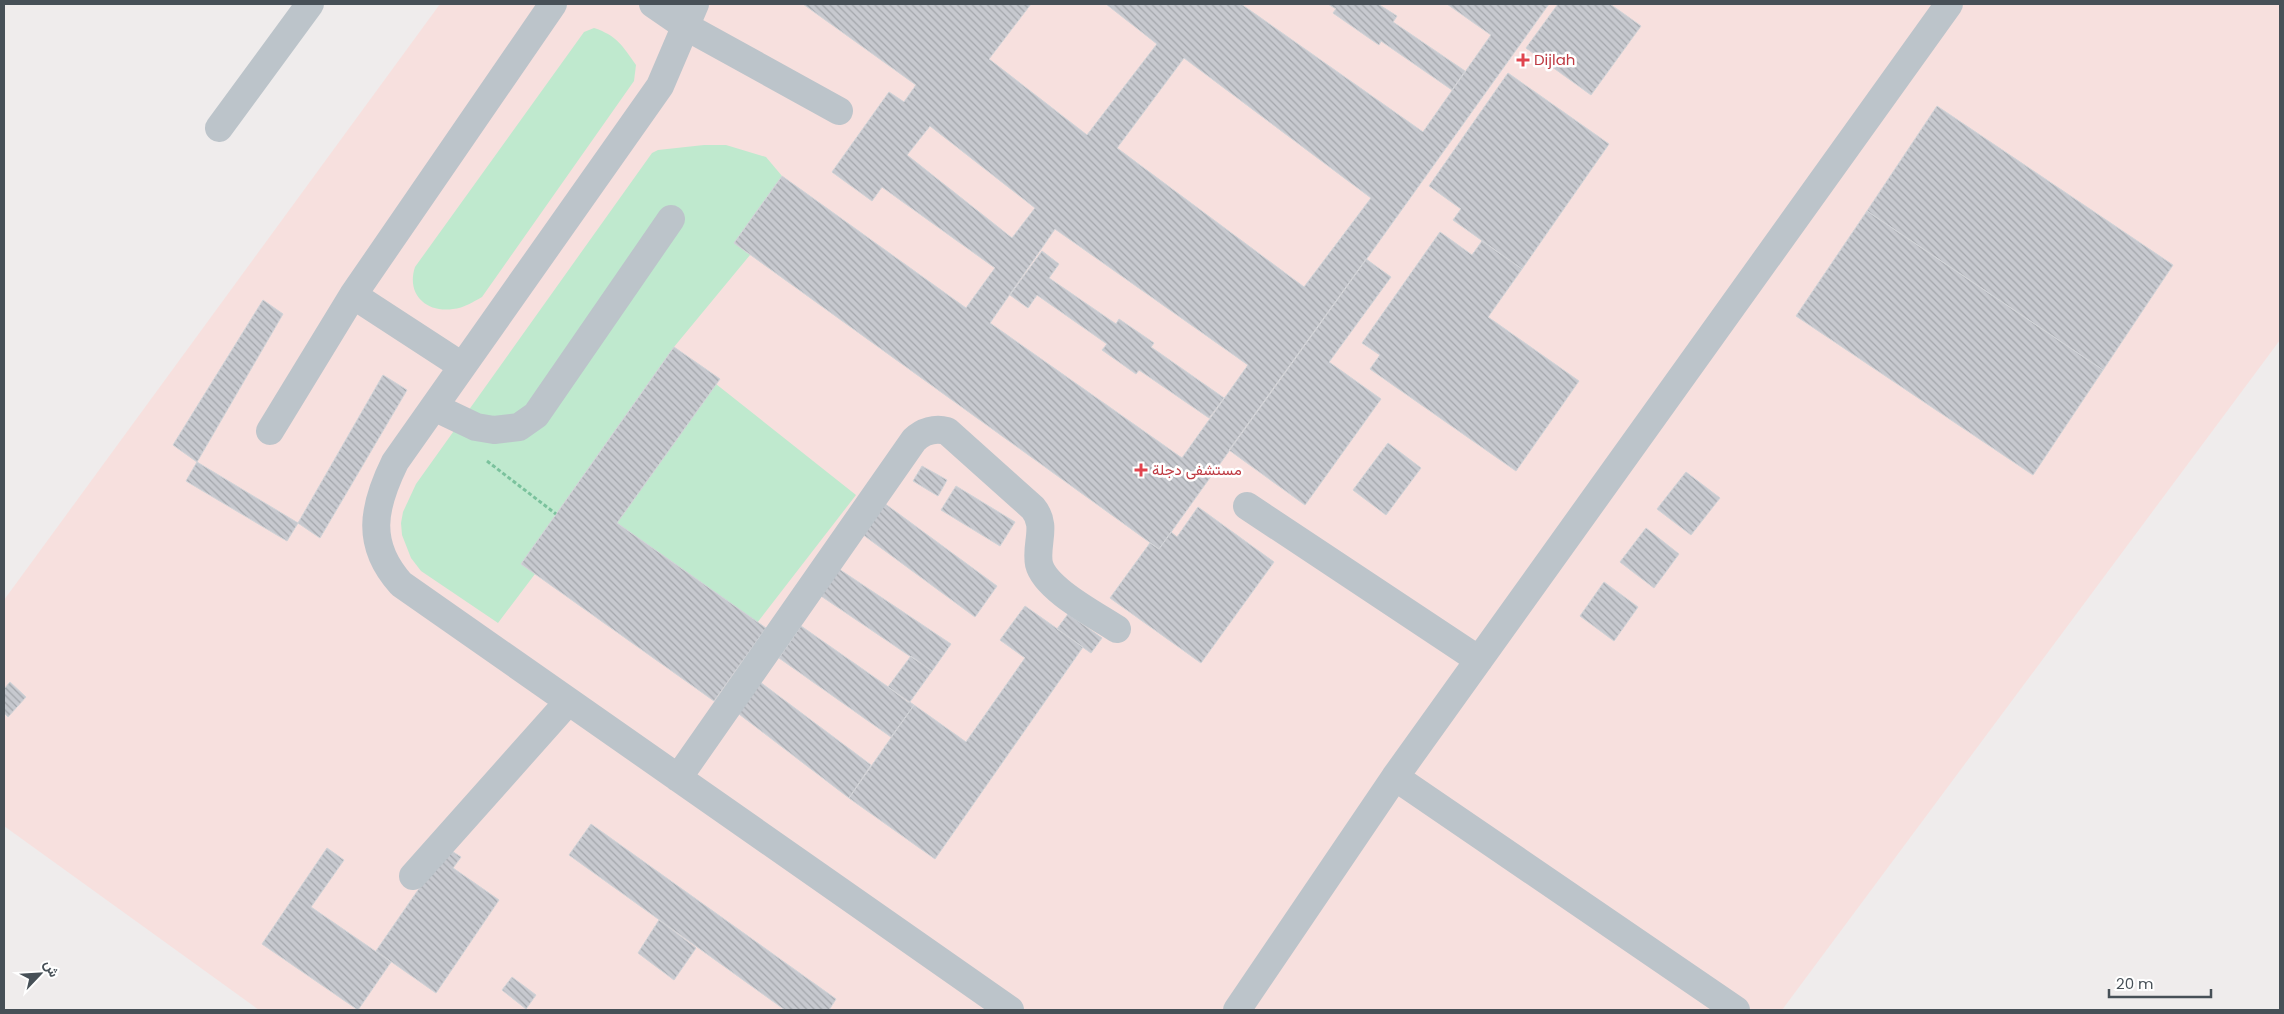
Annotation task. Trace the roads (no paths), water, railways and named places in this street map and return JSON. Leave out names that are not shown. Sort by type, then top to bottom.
[{"type":"street","points":[[219,128],[310,4]]},
{"type":"street","points":[[270,431],[353,295],[553,4]]},
{"type":"street","points":[[653,4],[690,15],[839,111]]},
{"type":"street","points":[[1237,1010],[1395,777],[1950,4]]},
{"type":"street","points":[[690,15],[660,86],[395,462],[384,483],[375,517],[377,540],[384,563],[401,584],[1010,1010]]},
{"type":"street","points":[[434,407],[467,424],[494,430],[519,427],[536,415],[671,219]]},
{"type":"street","points":[[353,295],[462,366]]},
{"type":"street","points":[[678,778],[914,440],[924,433],[937,430],[947,431],[1033,508],[1041,524],[1039,560],[1045,576],[1056,588],[1117,629]]},
{"type":"street","points":[[1247,506],[1479,660]]},
{"type":"street","points":[[413,876],[568,702]]},
{"type":"street","points":[[1395,777],[1736,1010]]},
{"type":"place","name":"Dijlah","points":[[1523,60]]},
{"type":"place","name":"مستشفى دجلة","points":[[1141,470]]}]
